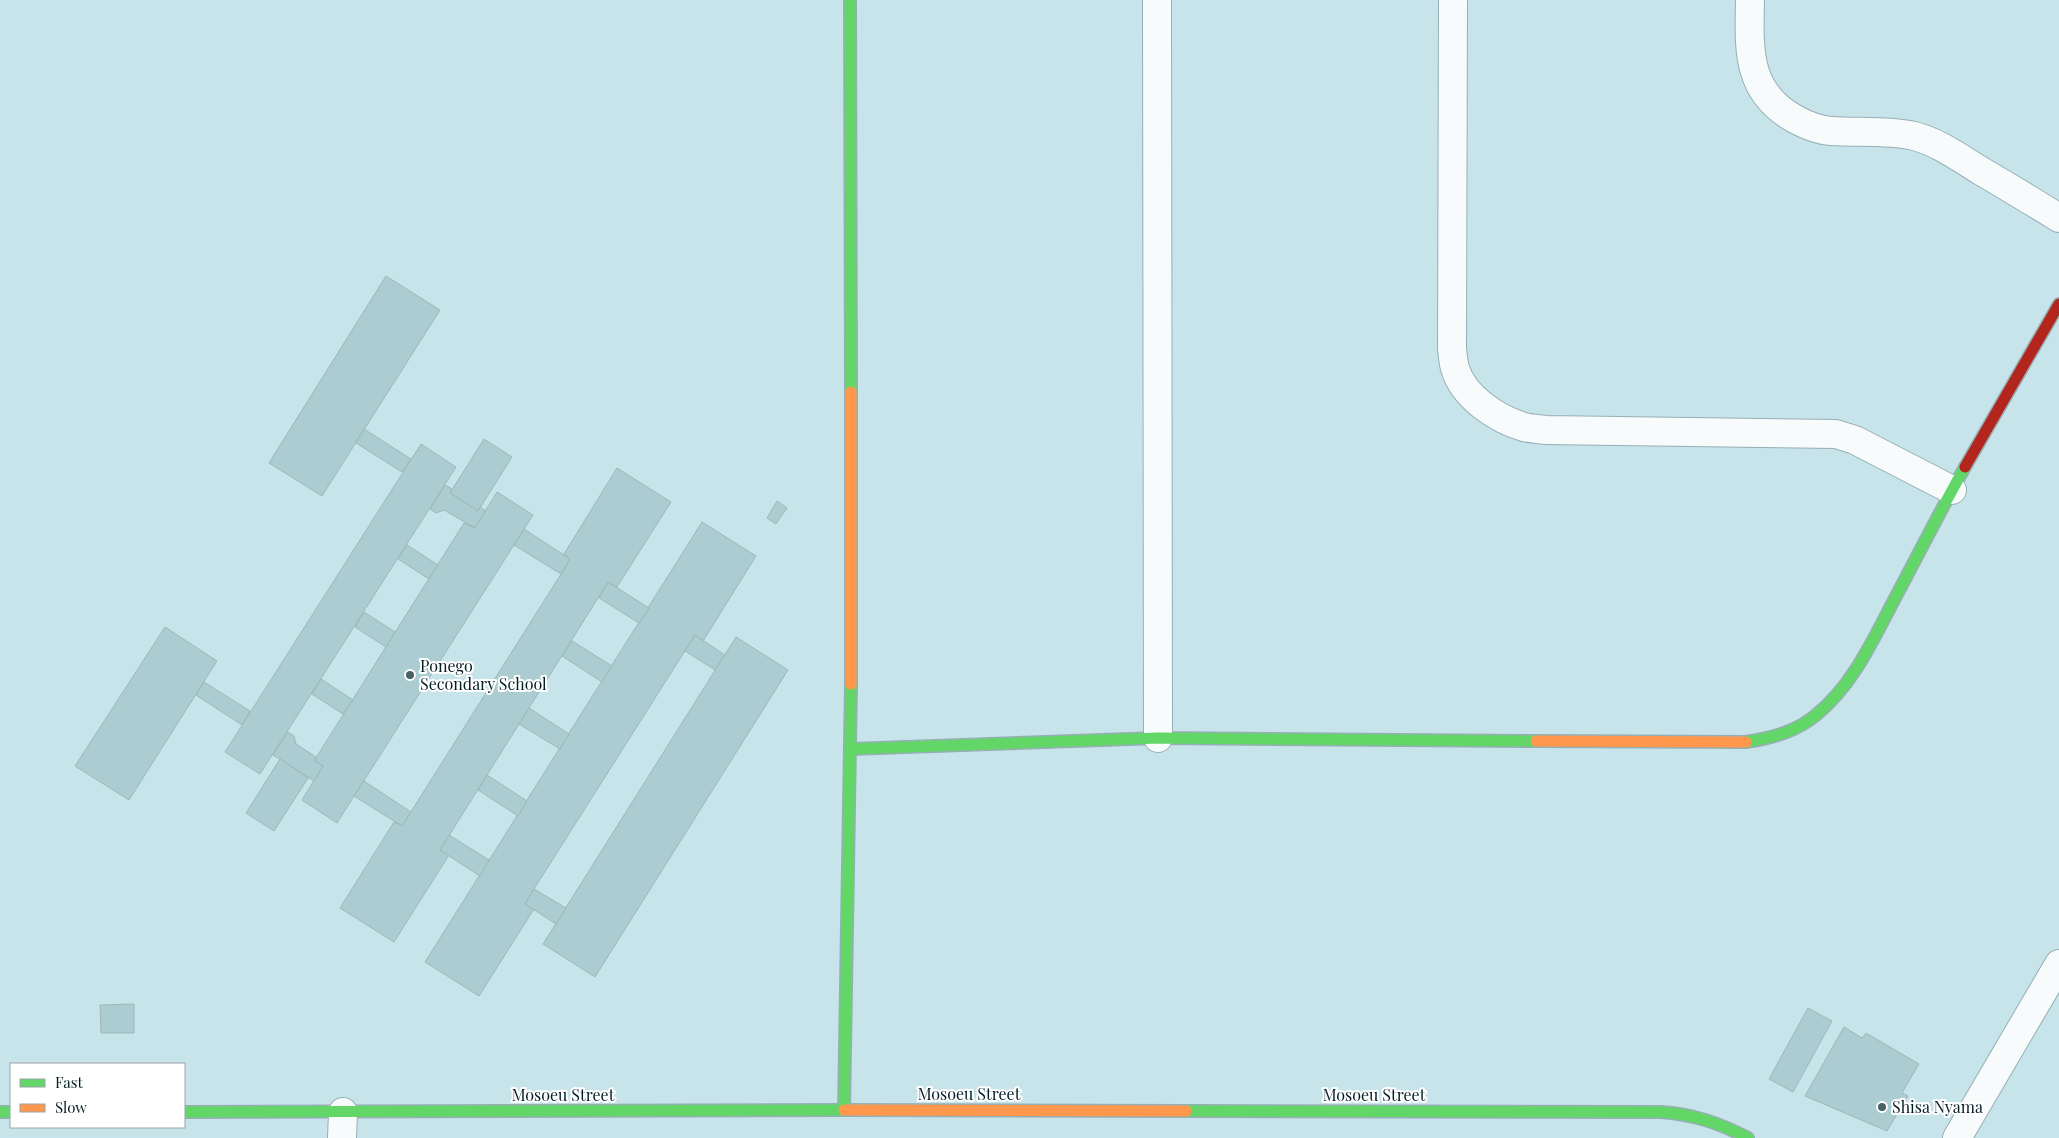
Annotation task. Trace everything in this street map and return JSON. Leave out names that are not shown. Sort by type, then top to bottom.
[{"type":"street","points":[[844,1110],[851,749],[850,0]]},
{"type":"street","points":[[1157,0],[1158,738]]},
{"type":"street","points":[[1453,0],[1452,349],[1455,370],[1466,390],[1483,406],[1502,419],[1525,427],[1547,430],[1836,434],[1855,440],[1952,490]]},
{"type":"street","points":[[1750,0],[1749,46],[1754,72],[1766,96],[1786,114],[1807,125],[1828,131],[1897,134],[1923,140],[1953,153],[2059,218]]},
{"type":"street","points":[[851,749],[1158,738],[1732,743],[1772,739],[1796,730],[1815,717],[1833,701],[1847,683],[1864,657],[1952,490],[2059,304]]},
{"type":"street","points":[[1957,1138],[2059,964]]},
{"type":"street","name":"Mosoeu Street","points":[[185,1112],[342,1125],[844,1110],[1680,1113],[1704,1117],[1726,1125],[1748,1138]]},
{"type":"building","points":[[386,276],[440,310],[322,496],[269,463]]},
{"type":"building","points":[[364,429],[411,459],[402,472],[356,443]]},
{"type":"building","points":[[484,439],[512,457],[478,511],[450,493]]},
{"type":"building","points":[[421,444],[456,467],[260,774],[225,752]]},
{"type":"building","points":[[617,468],[671,502],[617,587],[608,582],[440,850],[449,855],[394,942],[340,908],[394,822],[402,826],[561,574],[570,559],[564,554]]},
{"type":"building","points":[[445,485],[452,489],[450,493],[478,511],[480,507],[486,511],[475,528],[444,510],[436,513],[430,509]]},
{"type":"building","points":[[497,492],[533,515],[337,823],[302,800],[323,766],[314,761],[464,523],[475,528]]},
{"type":"building","points":[[777,501],[787,508],[776,524],[767,518]]},
{"type":"building","points":[[702,522],[756,556],[703,641],[695,635],[534,889],[525,904],[534,909],[479,996],[425,962]]},
{"type":"building","points":[[524,529],[570,559],[561,574],[514,545]]},
{"type":"building","points":[[407,545],[438,565],[429,579],[398,559]]},
{"type":"building","points":[[608,582],[649,608],[639,623],[599,598]]},
{"type":"building","points":[[364,612],[395,632],[386,647],[355,627]]},
{"type":"building","points":[[165,627],[217,661],[129,800],[75,766]]},
{"type":"building","points":[[695,635],[725,655],[715,670],[685,651]]},
{"type":"building","points":[[736,637],[788,670],[595,977],[543,944]]},
{"type":"building","points":[[572,641],[612,666],[602,682],[562,656]]},
{"type":"building","points":[[321,679],[353,700],[343,714],[312,694]]},
{"type":"building","points":[[204,682],[250,711],[242,725],[196,695]]},
{"type":"building","points":[[529,708],[569,734],[560,749],[519,724]]},
{"type":"building","points":[[288,732],[294,736],[296,744],[316,757],[314,761],[323,766],[314,781],[273,755]]},
{"type":"building","points":[[280,759],[308,778],[274,831],[246,813]]},
{"type":"building","points":[[487,775],[527,801],[518,816],[478,790]]},
{"type":"building","points":[[364,781],[411,812],[402,826],[354,796]]},
{"type":"building","points":[[449,835],[489,860],[480,876],[440,850]]},
{"type":"building","points":[[534,889],[566,908],[556,924],[525,904]]},
{"type":"building","points":[[134,1004],[134,1033],[101,1033],[100,1005]]},
{"type":"building","points":[[1808,1008],[1832,1021],[1793,1092],[1769,1079]]},
{"type":"building","points":[[1844,1027],[1862,1038],[1866,1033],[1919,1064],[1902,1093],[1908,1096],[1887,1131],[1805,1096]]},
{"type":"traffic: fast","points":[[850,0],[851,392]]},
{"type":"traffic: fast","points":[[1746,742],[1774,736],[1800,726],[1816,715],[1840,691],[1869,648],[1965,467]]},
{"type":"traffic: fast","points":[[844,1110],[851,684]]},
{"type":"traffic: fast","points":[[851,749],[1158,738],[1536,741]]},
{"type":"traffic: fast","points":[[185,1112],[844,1110]]},
{"type":"traffic: fast","points":[[1186,1111],[1660,1112],[1706,1120],[1748,1138]]},
{"type":"traffic: fast","points":[[0,1112],[10,1112]]},
{"type":"traffic: slow","points":[[851,392],[851,684]]},
{"type":"traffic: slow","points":[[1536,741],[1746,742]]},
{"type":"traffic: slow","points":[[844,1110],[1186,1111]]},
{"type":"traffic: jam","points":[[1965,467],[2059,304]]},
{"type":"place","name":"Ponego Secondary School","points":[[410,675]]},
{"type":"place","name":"Shisa Nyama","points":[[1882,1107]]}]
